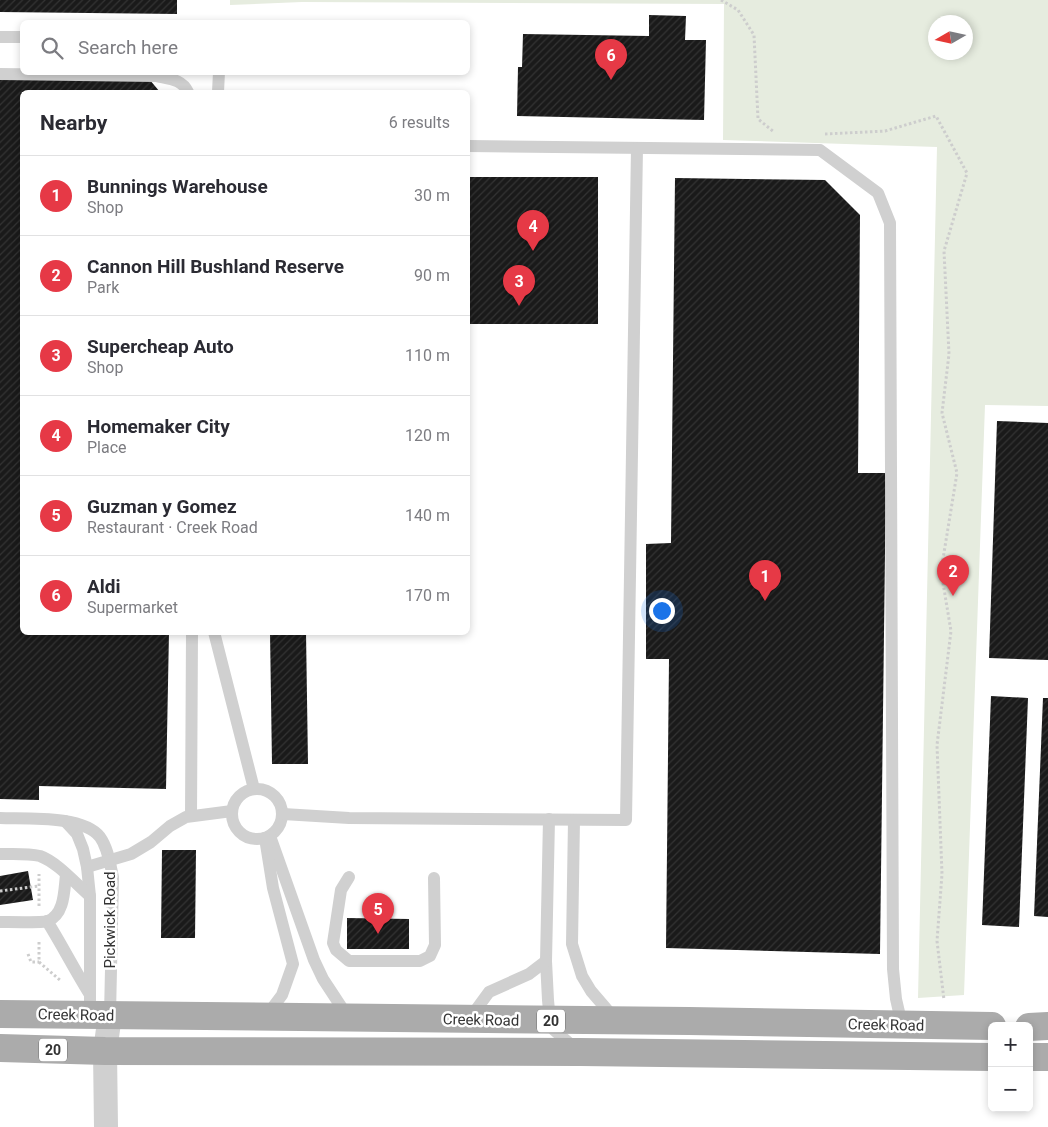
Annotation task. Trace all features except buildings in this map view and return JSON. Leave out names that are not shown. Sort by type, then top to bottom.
[{"type":"main road","name":"Creek Road","points":[[0,1014],[96,1007],[266,1017],[988,1026]]},
{"type":"main road","points":[[1033,1027],[1048,1026]]},
{"type":"main road","name":"Creek Road","points":[[0,1048],[105,1051],[580,1052],[988,1057]]},
{"type":"main road","points":[[1033,1057],[1048,1057]]},
{"type":"street","points":[[96,1007],[105,1051],[106,1127]]},
{"type":"lane","points":[[0,37],[20,37]]},
{"type":"lane","points":[[0,74],[20,74]]},
{"type":"lane","points":[[78,75],[156,76],[176,80],[185,86],[187,90]]},
{"type":"lane","points":[[218,75],[218,90]]},
{"type":"lane","points":[[470,146],[820,150],[878,193],[890,223],[893,969],[895,993],[902,1025]]},
{"type":"lane","points":[[283,814],[348,818],[626,820],[637,148]]},
{"type":"lane","points":[[191,816],[192,635]]},
{"type":"lane","points":[[215,635],[254,789]]},
{"type":"lane","points":[[262,789],[276,797],[283,814],[277,830],[268,837],[256,840],[243,835],[236,829],[232,811],[238,797],[245,792],[262,789]]},
{"type":"lane","points":[[87,867],[131,854],[186,817],[232,811]]},
{"type":"lane","name":"Pickwick Road","points":[[0,818],[65,821],[94,831],[101,839],[110,861],[113,877],[96,1007]]},
{"type":"lane","points":[[549,820],[546,961],[550,1021],[554,1030],[580,1052]]},
{"type":"lane","points":[[574,820],[572,944],[582,976],[591,991],[617,1021]]},
{"type":"lane","points":[[65,821],[80,841],[87,867],[96,1007]]},
{"type":"lane","points":[[266,1017],[282,995],[293,964],[273,888],[268,837]]},
{"type":"lane","points":[[268,837],[314,960],[323,979],[348,1018]]},
{"type":"lane","points":[[0,854],[40,856],[49,861],[90,896]]},
{"type":"lane","points":[[0,922],[43,921],[55,915],[61,907],[66,875]]},
{"type":"lane","points":[[349,877],[341,890],[333,943],[336,950],[348,961],[420,961],[430,956],[435,945],[434,878]]},
{"type":"lane","points":[[43,921],[60,942],[96,1007]]},
{"type":"lane","points":[[468,1020],[490,992],[529,974],[546,961]]},
{"type":"path","points":[[39,962],[43,921],[39,886],[40,856]]},
{"type":"path","points":[[0,891],[39,886]]},
{"type":"path","points":[[28,954],[30,962],[39,962],[61,981]]},
{"type":"shaded area","points":[[230,0],[1048,0],[1048,406],[985,405],[964,995],[918,998],[937,147],[723,140],[724,4],[302,2],[230,5]]},
{"type":"place","name":"Aldi","points":[[611,80]]},
{"type":"place","name":"Homemaker City","points":[[533,251]]},
{"type":"place","name":"Supercheap Auto","points":[[519,306]]},
{"type":"place","name":"Cannon Hill Bushland Reserve","points":[[953,596]]},
{"type":"place","name":"Bunnings Warehouse","points":[[765,601]]},
{"type":"place","name":"Guzman y Gomez","points":[[378,934]]}]
